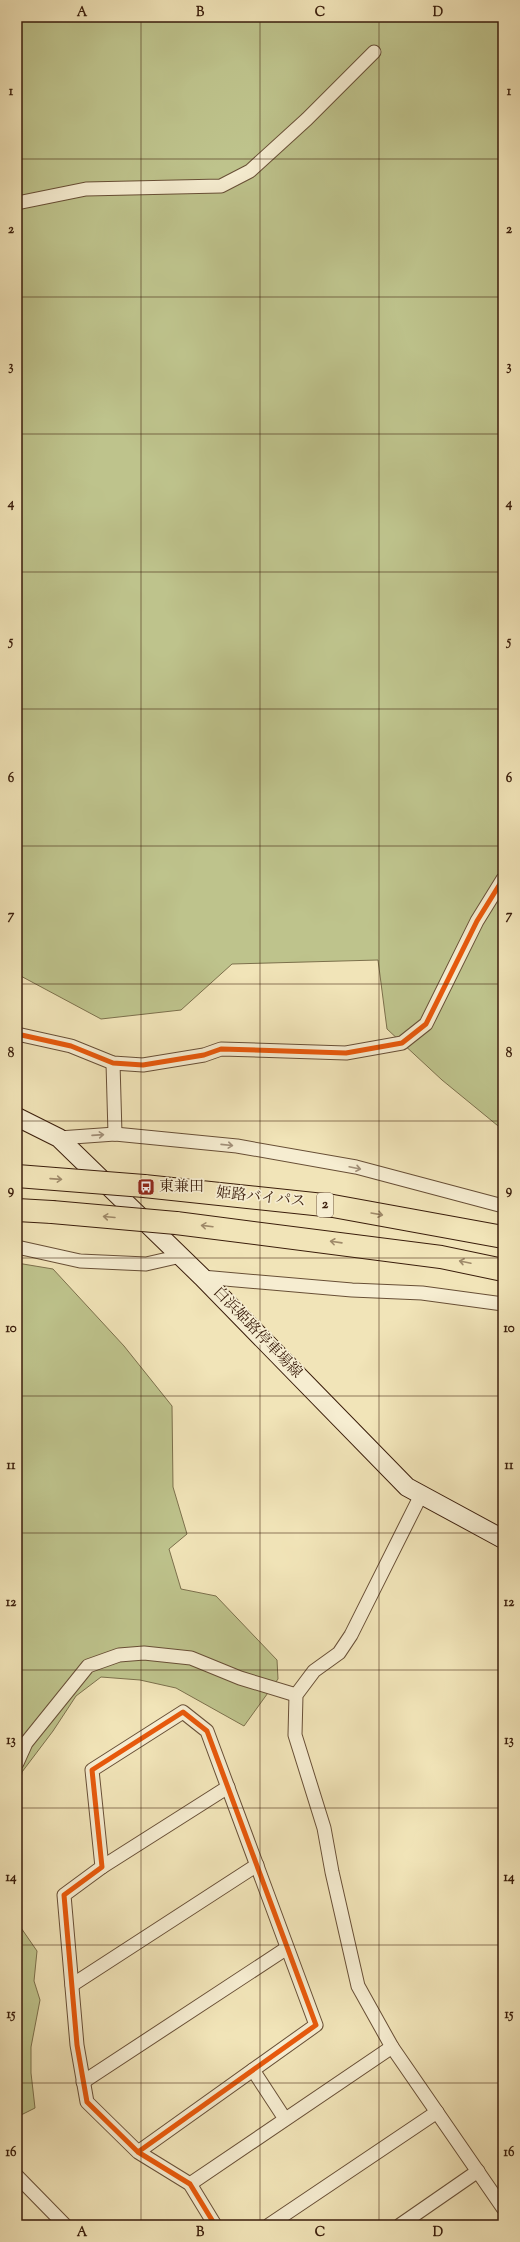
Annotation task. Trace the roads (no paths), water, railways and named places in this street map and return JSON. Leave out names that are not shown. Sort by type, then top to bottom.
[{"type":"highway","name":"姫路バイパス","points":[[17,1176],[144,1186],[333,1206],[503,1237]]},
{"type":"highway","points":[[17,1210],[176,1223],[433,1256],[503,1270]]},
{"type":"main road","name":"白浜姫路停車場線","points":[[17,1117],[59,1138],[202,1277],[407,1487],[503,1539]]},
{"type":"street","points":[[17,203],[86,189],[221,186],[250,172],[307,119],[374,52]]},
{"type":"street","points":[[17,1034],[71,1046],[113,1063],[143,1064],[204,1055],[221,1050],[346,1053],[402,1042],[426,1024],[477,921],[503,879]]},
{"type":"street","points":[[113,1063],[115,1134]]},
{"type":"street","points":[[59,1138],[115,1134],[237,1146],[349,1166],[503,1206]]},
{"type":"street","points":[[17,1247],[80,1261],[95,1262],[146,1264],[181,1256]]},
{"type":"street","points":[[202,1277],[352,1290],[422,1293],[503,1304]]},
{"type":"street","points":[[421,1495],[350,1635],[339,1653],[314,1671],[296,1695],[295,1735],[324,1828],[332,1872],[358,1986],[392,2047],[503,2208]]},
{"type":"street","points":[[17,1763],[26,1743],[88,1666],[119,1655],[144,1653],[192,1658],[240,1678],[296,1695]]},
{"type":"street","points":[[102,1867],[92,1770],[183,1712],[207,1731],[316,2025],[138,2152]]},
{"type":"street","points":[[215,2225],[190,2184],[138,2152],[87,2102],[77,2045],[64,1895],[102,1867],[228,1787]]},
{"type":"street","points":[[72,1985],[257,1865]]},
{"type":"street","points":[[83,2082],[287,1948]]},
{"type":"street","points":[[190,2184],[392,2047]]},
{"type":"street","points":[[253,2070],[285,2119]]},
{"type":"street","points":[[269,2225],[437,2112]]},
{"type":"street","points":[[400,2225],[478,2171]]},
{"type":"street","points":[[17,2176],[65,2225]]},
{"type":"place","name":"東兼田","points":[[146,1187]]}]
